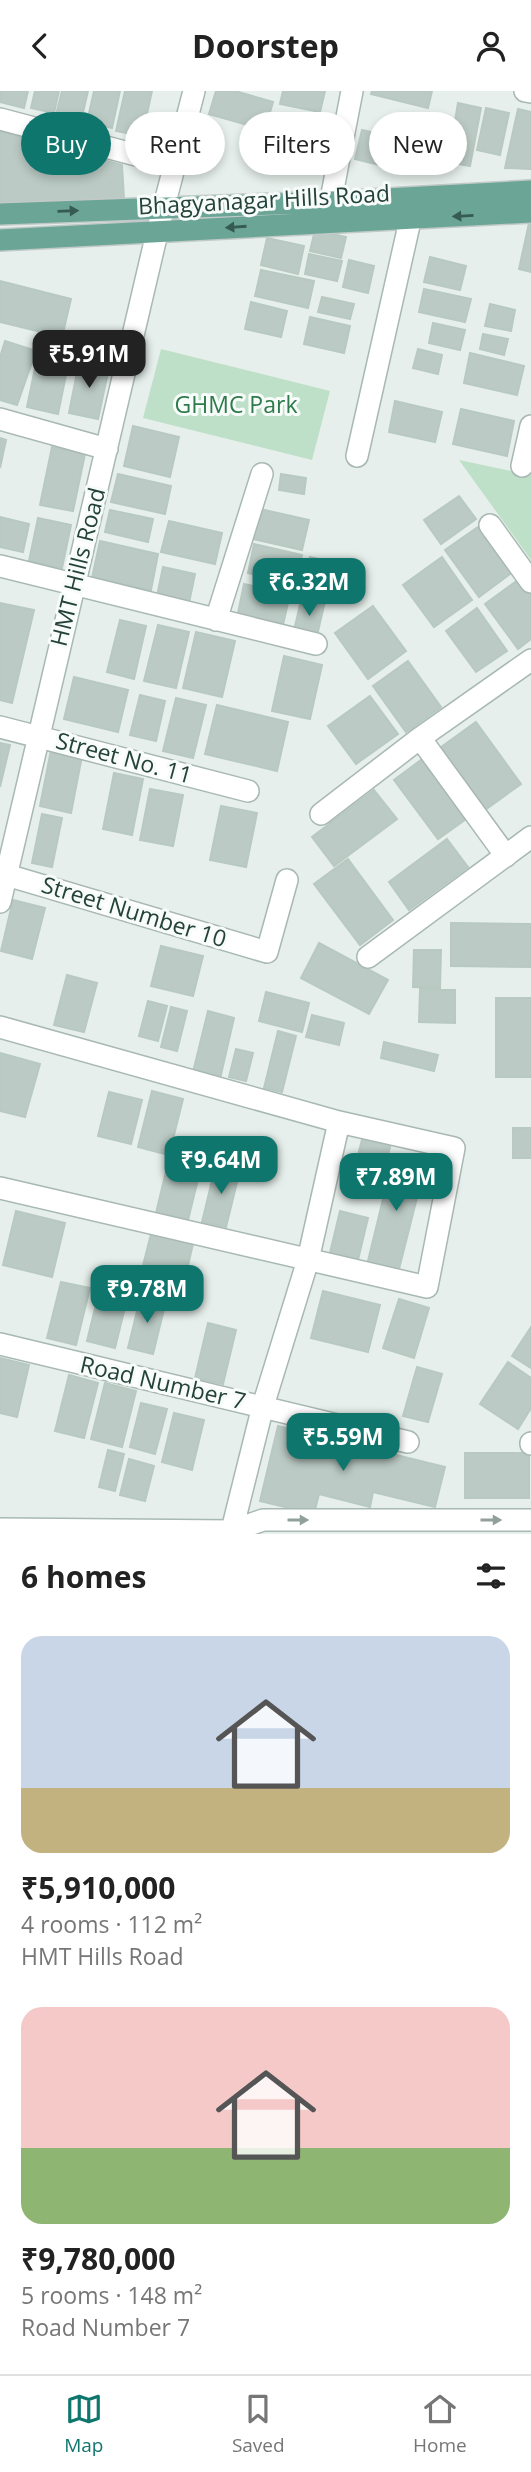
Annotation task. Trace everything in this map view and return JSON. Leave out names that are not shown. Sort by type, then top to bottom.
[{"type":"main road","name":"Bhagyanagar Hills Road","points":[[412,208],[531,191]]},
{"type":"main road","name":"Bhagyanagar Hills Road","points":[[0,214],[163,208],[329,211],[412,208],[531,212]]},
{"type":"main road","name":"Bhagyanagar Hills Road","points":[[0,240],[156,233],[329,211]]},
{"type":"street","name":"HMT Hills Road","points":[[188,112],[194,91]]},
{"type":"street","points":[[329,211],[352,91]]},
{"type":"street","points":[[525,91],[531,92]]},
{"type":"street","points":[[0,118],[125,152]]},
{"type":"street","name":"HMT Hills Road","points":[[0,902],[3,874],[75,585],[171,175]]},
{"type":"street","points":[[357,456],[412,208]]},
{"type":"street","points":[[0,419],[107,449]]},
{"type":"street","points":[[522,466],[531,426]]},
{"type":"street","points":[[216,620],[262,474]]},
{"type":"street","points":[[490,525],[531,582]]},
{"type":"street","points":[[0,566],[316,644]]},
{"type":"street","points":[[321,814],[420,738],[531,660]]},
{"type":"street","name":"Street No. 11","points":[[0,727],[248,791]]},
{"type":"street","points":[[420,738],[506,856]]},
{"type":"street","points":[[368,957],[531,837]]},
{"type":"street","name":"Street Number 10","points":[[3,874],[267,952],[287,880]]},
{"type":"street","points":[[0,1027],[339,1122],[454,1148],[426,1287],[0,1188]]},
{"type":"street","points":[[236,1533],[263,1406],[308,1260],[339,1122]]},
{"type":"street","name":"Road Number 7","points":[[0,1344],[408,1442]]},
{"type":"street","points":[[0,1529],[236,1533],[263,1520],[531,1520]]},
{"type":"green space","name":"GHMC Park","points":[[161,349],[330,391],[312,460],[143,418]]},
{"type":"green space","points":[[459,460],[531,475],[531,560]]},
{"type":"building","points":[[1,91],[28,91],[24,108],[0,102]]},
{"type":"building","points":[[35,91],[59,91],[54,112],[31,108]]},
{"type":"building","points":[[62,91],[88,91],[83,112],[57,112]]},
{"type":"building","points":[[94,91],[120,91],[112,128],[111,112],[89,112]]},
{"type":"building","points":[[125,91],[152,91],[147,112],[125,112],[125,133],[116,131]]},
{"type":"building","points":[[216,91],[235,91],[273,102],[270,112],[239,112],[239,123],[225,119],[225,112],[210,112]]},
{"type":"building","points":[[283,91],[325,91],[320,112],[280,104]]},
{"type":"building","points":[[372,91],[432,91],[428,108],[371,94]]},
{"type":"building","points":[[458,103],[481,108],[470,166],[467,165],[467,112],[456,112]]},
{"type":"building","points":[[486,108],[509,113],[500,155],[477,150]]},
{"type":"building","points":[[518,109],[531,112],[531,169],[505,168]]},
{"type":"building","points":[[362,130],[369,132],[369,162],[355,159]]},
{"type":"building","points":[[0,132],[21,138],[21,175],[111,175],[111,162],[122,165],[124,199],[0,202]]},
{"type":"building","points":[[531,223],[531,272],[519,269]]},
{"type":"building","points":[[315,230],[346,237],[341,258],[310,251]]},
{"type":"building","points":[[267,238],[304,246],[298,274],[261,265]]},
{"type":"building","points":[[309,254],[342,261],[337,281],[305,274]]},
{"type":"building","points":[[430,257],[466,266],[460,290],[424,282]]},
{"type":"building","points":[[349,260],[374,266],[368,293],[343,287]]},
{"type":"building","points":[[261,270],[314,281],[308,308],[255,296]]},
{"type":"building","points":[[0,281],[71,299],[62,337],[0,322]]},
{"type":"building","points":[[424,289],[471,299],[465,322],[419,312]]},
{"type":"building","points":[[322,297],[354,304],[350,319],[318,312]]},
{"type":"building","points":[[251,302],[287,311],[281,337],[245,329]]},
{"type":"building","points":[[490,304],[515,310],[511,331],[485,326]]},
{"type":"building","points":[[310,317],[350,326],[344,353],[304,344]]},
{"type":"building","points":[[433,323],[465,330],[460,350],[429,343]]},
{"type":"building","points":[[483,334],[508,339],[504,355],[480,349]]},
{"type":"building","points":[[5,341],[36,351],[17,405],[0,400],[0,357]]},
{"type":"building","points":[[39,349],[70,355],[58,414],[27,407]]},
{"type":"building","points":[[418,349],[442,355],[438,374],[413,368]]},
{"type":"building","points":[[470,353],[524,366],[517,395],[464,383]]},
{"type":"building","points":[[79,362],[109,368],[98,419],[69,413]]},
{"type":"building","points":[[395,401],[442,412],[435,442],[389,432]]},
{"type":"building","points":[[461,409],[514,421],[507,456],[453,444]]},
{"type":"building","points":[[133,426],[179,437],[170,477],[124,466]]},
{"type":"building","points":[[0,438],[6,440],[0,468]]},
{"type":"building","points":[[52,447],[85,454],[73,511],[40,505]]},
{"type":"building","points":[[118,474],[171,486],[165,514],[111,502]]},
{"type":"building","points":[[281,474],[306,478],[304,494],[279,490]]},
{"type":"building","points":[[459,496],[476,519],[441,544],[424,520]]},
{"type":"building","points":[[260,509],[309,520],[302,550],[253,539]]},
{"type":"building","points":[[110,510],[153,519],[148,542],[105,532]]},
{"type":"building","points":[[0,517],[29,524],[23,552],[0,547]]},
{"type":"building","points":[[38,518],[71,525],[62,568],[29,561]]},
{"type":"building","points":[[169,521],[222,533],[215,564],[161,552]]},
{"type":"building","points":[[481,525],[514,571],[479,597],[445,550]]},
{"type":"building","points":[[100,541],[158,554],[151,590],[92,578]]},
{"type":"building","points":[[254,544],[302,555],[295,584],[248,573]]},
{"type":"building","points":[[310,557],[350,566],[343,599],[303,590]]},
{"type":"building","points":[[442,557],[472,600],[434,627],[403,585]]},
{"type":"building","points":[[163,567],[195,574],[189,603],[157,596]]},
{"type":"building","points":[[522,577],[531,589],[531,639],[518,649],[485,604]]},
{"type":"building","points":[[244,584],[290,594],[282,629],[237,618]]},
{"type":"building","points":[[302,596],[325,601],[316,640],[293,635]]},
{"type":"building","points":[[0,603],[34,610],[12,703],[0,700]]},
{"type":"building","points":[[373,606],[406,651],[368,679],[335,633]]},
{"type":"building","points":[[477,608],[507,651],[476,672],[446,631]]},
{"type":"building","points":[[120,620],[146,626],[134,679],[107,672]]},
{"type":"building","points":[[158,625],[189,632],[176,688],[144,681]]},
{"type":"building","points":[[196,632],[235,641],[222,697],[183,688]]},
{"type":"building","points":[[284,656],[322,665],[310,719],[272,711]]},
{"type":"building","points":[[408,661],[441,707],[406,732],[373,686]]},
{"type":"building","points":[[74,677],[128,690],[118,732],[64,719]]},
{"type":"building","points":[[140,695],[165,701],[156,741],[130,735]]},
{"type":"building","points":[[370,696],[398,734],[356,764],[328,726]]},
{"type":"building","points":[[176,698],[206,705],[193,758],[163,751]]},
{"type":"building","points":[[217,705],[288,722],[277,771],[205,754]]},
{"type":"building","points":[[476,722],[521,784],[482,812],[437,750]]},
{"type":"building","points":[[0,743],[10,745],[0,787]]},
{"type":"building","points":[[51,750],[82,756],[71,813],[40,806]]},
{"type":"building","points":[[425,757],[469,817],[438,839],[394,780]]},
{"type":"building","points":[[114,773],[143,779],[132,835],[103,829]]},
{"type":"building","points":[[150,789],[183,795],[173,846],[140,840]]},
{"type":"building","points":[[374,790],[397,819],[334,866],[312,837]]},
{"type":"building","points":[[221,806],[257,813],[246,867],[210,860]]},
{"type":"building","points":[[42,814],[62,818],[52,867],[32,863]]},
{"type":"building","points":[[447,839],[468,867],[409,910],[389,882]]},
{"type":"building","points":[[348,859],[393,920],[360,945],[314,884]]},
{"type":"building","points":[[13,900],[45,908],[32,959],[1,951]]},
{"type":"building","points":[[451,923],[531,924],[530,967],[451,966]]},
{"type":"building","points":[[319,943],[388,980],[369,1014],[301,978]]},
{"type":"building","points":[[161,946],[203,956],[193,996],[151,986]]},
{"type":"building","points":[[414,950],[441,950],[440,988],[413,987]]},
{"type":"building","points":[[67,975],[97,983],[84,1032],[54,1025]]},
{"type":"building","points":[[420,989],[455,990],[455,1023],[419,1022]]},
{"type":"building","points":[[266,992],[309,1003],[302,1032],[259,1021]]},
{"type":"building","points":[[496,998],[531,998],[531,1077],[496,1077]]},
{"type":"building","points":[[148,1001],[167,1006],[158,1041],[139,1036]]},
{"type":"building","points":[[171,1007],[187,1011],[177,1051],[161,1047]]},
{"type":"building","points":[[208,1011],[234,1018],[220,1079],[193,1072]]},
{"type":"building","points":[[312,1015],[344,1023],[339,1045],[306,1037]]},
{"type":"building","points":[[278,1031],[296,1036],[282,1092],[264,1088]]},
{"type":"building","points":[[384,1042],[438,1055],[434,1071],[381,1058]]},
{"type":"building","points":[[236,1049],[253,1053],[246,1081],[229,1077]]},
{"type":"building","points":[[0,1053],[40,1064],[25,1117],[0,1111]]},
{"type":"building","points":[[152,1091],[183,1099],[169,1155],[138,1147]]},
{"type":"building","points":[[109,1092],[142,1100],[131,1144],[98,1136]]},
{"type":"building","points":[[513,1128],[531,1128],[531,1158],[513,1158]]},
{"type":"building","points":[[363,1136],[391,1143],[378,1196],[349,1189]]},
{"type":"building","points":[[394,1154],[426,1162],[398,1273],[367,1265]]},
{"type":"building","points":[[169,1159],[201,1167],[188,1220],[156,1213]]},
{"type":"building","points":[[216,1164],[240,1170],[226,1227],[202,1222]]},
{"type":"building","points":[[16,1211],[65,1223],[52,1277],[3,1265]]},
{"type":"building","points":[[340,1211],[368,1218],[357,1264],[329,1257]]},
{"type":"building","points":[[151,1234],[193,1244],[180,1299],[137,1289]]},
{"type":"building","points":[[61,1282],[90,1288],[76,1345],[47,1338]]},
{"type":"building","points":[[100,1288],[128,1295],[115,1348],[87,1341]]},
{"type":"building","points":[[323,1291],[380,1305],[368,1352],[311,1338]]},
{"type":"building","points":[[141,1295],[166,1301],[153,1354],[128,1348]]},
{"type":"building","points":[[399,1299],[429,1308],[414,1358],[383,1348]]},
{"type":"building","points":[[208,1323],[236,1330],[223,1384],[195,1378]]},
{"type":"building","points":[[531,1327],[531,1368],[512,1356]]},
{"type":"building","points":[[0,1358],[29,1365],[17,1417],[0,1413]]},
{"type":"building","points":[[508,1362],[531,1378],[531,1408],[518,1429],[480,1404]]},
{"type":"building","points":[[417,1367],[442,1374],[428,1422],[403,1416]]},
{"type":"building","points":[[69,1375],[98,1383],[84,1438],[55,1431]]},
{"type":"building","points":[[105,1383],[136,1391],[122,1447],[91,1439]]},
{"type":"building","points":[[141,1403],[167,1409],[155,1454],[130,1447]]},
{"type":"building","points":[[174,1413],[204,1420],[192,1470],[162,1462]]},
{"type":"building","points":[[278,1426],[445,1467],[435,1507],[373,1492],[370,1507],[319,1494],[314,1514],[260,1501]]},
{"type":"building","points":[[108,1450],[124,1454],[115,1491],[99,1487]]},
{"type":"building","points":[[465,1453],[529,1453],[529,1498],[465,1498]]},
{"type":"building","points":[[129,1459],[154,1466],[145,1501],[120,1495]]}]
